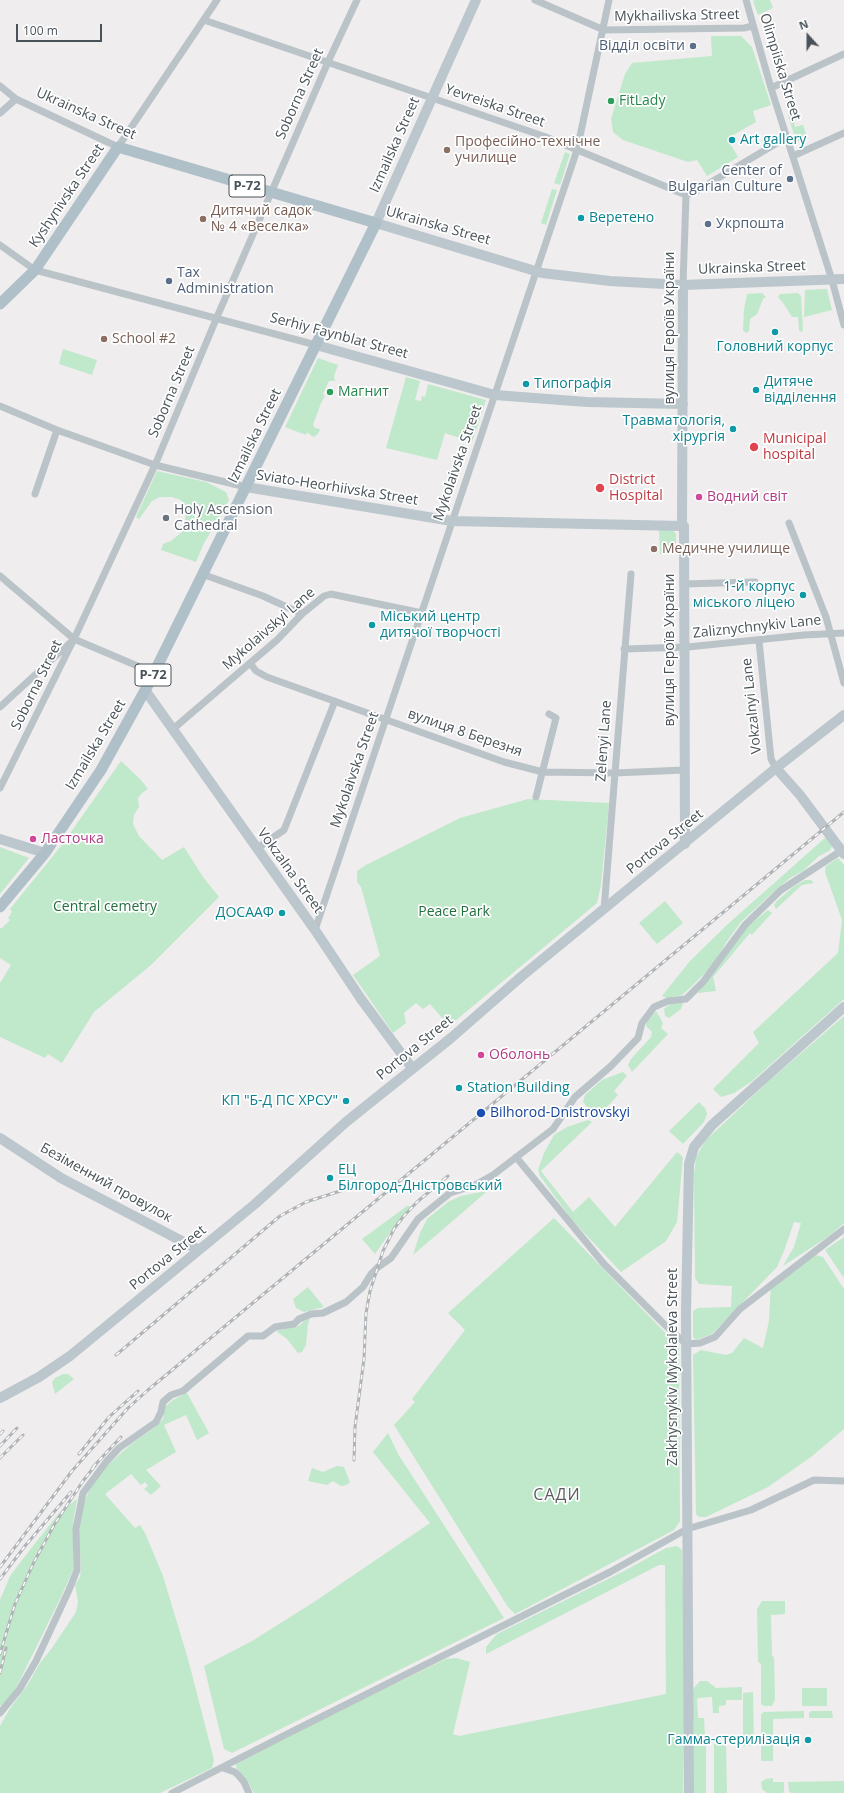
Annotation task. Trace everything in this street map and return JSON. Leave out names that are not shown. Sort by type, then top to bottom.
[{"type":"main road","name":"Ukrainska Street","points":[[118,147],[376,223]]},
{"type":"main road","name":"Kyshynivska Street","points":[[0,304],[35,270],[118,147]]},
{"type":"main road","name":"Izmailska Street","points":[[0,907],[45,854],[101,770],[145,690],[376,223]]},
{"type":"street","name":"Kyshynivska Street","points":[[118,147],[217,0]]},
{"type":"street","name":"Soborna Street","points":[[0,788],[74,639],[155,465],[217,317],[328,62],[357,0]]},
{"type":"street","name":"Izmailska Street","points":[[376,223],[476,0]]},
{"type":"street","name":"Mykhailivska Street","points":[[535,0],[604,30],[729,29],[753,26]]},
{"type":"street","name":"Mykolaivska Street","points":[[315,930],[577,150],[604,30],[609,0]]},
{"type":"street","name":"Olimpiiska Street","points":[[746,0],[771,88],[832,280],[844,325]]},
{"type":"street","name":"Yevreiska Street","points":[[204,20],[546,137],[686,195]]},
{"type":"street","points":[[771,88],[844,54]]},
{"type":"street","name":"Ukrainska Street","points":[[0,86],[16,99],[118,147]]},
{"type":"street","points":[[0,113],[16,99]]},
{"type":"street","points":[[793,156],[844,132]]},
{"type":"street","points":[[686,195],[693,193],[787,137]]},
{"type":"street","name":"вулиця Героїв України","points":[[685,844],[684,526],[682,526],[683,285],[686,195]]},
{"type":"street","name":"Ukrainska Street","points":[[376,223],[537,271],[610,280],[683,285],[844,279]]},
{"type":"street","name":"Serhiy Faynblat Street","points":[[0,244],[35,270],[217,317],[495,395],[587,402],[683,404]]},
{"type":"street","name":"Sviato-Heorhiivska Street","points":[[0,406],[57,430],[155,465],[246,487],[452,521],[682,526]]},
{"type":"street","points":[[35,494],[57,430]]},
{"type":"street","points":[[789,523],[826,617],[844,683]]},
{"type":"street","points":[[202,574],[263,596],[302,614]]},
{"type":"street","name":"Zelenyi Lane","points":[[604,910],[631,574]]},
{"type":"street","points":[[0,576],[74,639],[154,673]]},
{"type":"street","points":[[684,584],[755,582]]},
{"type":"street","name":"Mykolaivskyi Lane","points":[[173,729],[277,640],[302,614],[324,596],[331,594],[422,612]]},
{"type":"street","name":"Zaliznychnykiv Lane","points":[[624,649],[684,647],[830,633],[844,633]]},
{"type":"street","points":[[0,707],[74,639]]},
{"type":"street","name":"Vokzalnyi Lane","points":[[758,641],[771,759],[776,768]]},
{"type":"street","name":"вулиця 8 Березня","points":[[250,663],[256,671],[267,677],[504,762],[543,772],[615,773],[684,770]]},
{"type":"street","name":"Vokzalna Street","points":[[145,690],[256,849],[315,930],[361,999],[412,1068]]},
{"type":"street","points":[[256,849],[284,830],[335,701]]},
{"type":"street","points":[[536,798],[556,718],[549,714]]},
{"type":"street","name":"Portova Street","points":[[0,1398],[60,1364],[255,1204],[346,1122],[451,1038],[522,976],[776,768],[844,715]]},
{"type":"street","points":[[0,1714],[19,1690],[36,1661],[77,1570],[76,1529],[83,1493],[118,1448],[156,1422],[162,1412],[163,1402],[172,1395],[183,1391],[248,1336],[263,1336],[275,1327],[294,1324],[299,1319],[311,1314],[323,1313],[346,1302],[363,1287],[374,1271],[392,1258],[418,1219],[450,1194],[475,1185],[493,1176],[552,1129],[575,1097],[611,1066],[638,1038],[642,1023],[654,1007],[668,1001],[686,999],[703,982],[745,925],[782,890],[843,851],[800,795],[776,768]]},
{"type":"street","points":[[0,839],[45,854]]},
{"type":"street","name":"Zakhysnykiv Mykolaieva Street","points":[[689,1793],[686,1344],[689,1164],[694,1147],[712,1125],[844,1007]]},
{"type":"street","name":"Безіменний провулок","points":[[0,1138],[61,1178],[199,1250]]},
{"type":"street","points":[[516,1157],[604,1264],[664,1325],[686,1344],[700,1344],[715,1338],[744,1305],[844,1229]]},
{"type":"street","points":[[172,1793],[604,1576],[687,1529],[752,1510],[814,1480],[844,1481]]},
{"type":"street","points":[[223,1768],[235,1772],[244,1782],[249,1793]]},
{"type":"green space","points":[[770,0],[773,8],[758,15],[753,1]]},
{"type":"green space","points":[[711,36],[741,36],[752,47],[771,105],[753,111],[756,122],[728,138],[738,157],[707,176],[697,160],[688,162],[623,140],[613,132],[611,119],[625,74],[632,63],[712,56]]},
{"type":"green space","points":[[792,112],[795,127],[803,125],[807,137],[799,142],[796,141],[788,115]]},
{"type":"green space","points":[[565,152],[570,154],[560,185],[554,183]]},
{"type":"green space","points":[[552,189],[557,190],[546,225],[541,223]]},
{"type":"green space","points":[[827,289],[832,310],[804,317],[805,290]]},
{"type":"green space","points":[[762,293],[766,297],[763,299],[757,314],[750,319],[749,331],[746,333],[743,330],[744,309],[747,294]]},
{"type":"green space","points":[[798,293],[801,296],[803,330],[801,332],[799,330],[798,317],[792,317],[778,297],[780,294]]},
{"type":"green space","points":[[63,349],[97,360],[92,375],[59,364]]},
{"type":"green space","points":[[318,358],[338,365],[334,376],[335,381],[329,381],[323,394],[325,396],[313,425],[315,428],[320,429],[318,434],[313,437],[307,432],[306,435],[285,427]]},
{"type":"green space","points":[[406,377],[420,381],[415,400],[421,401],[422,396],[425,397],[428,384],[486,400],[472,442],[445,433],[437,460],[386,448]]},
{"type":"green space","points":[[157,471],[206,482],[226,492],[229,500],[203,545],[196,562],[161,550],[163,544],[171,541],[182,532],[185,524],[186,507],[181,500],[172,497],[160,497],[152,501],[139,519],[136,517]]},
{"type":"green space","points":[[659,530],[672,530],[676,534],[676,554],[660,554]]},
{"type":"green space","name":"Central cemetry","points":[[121,761],[141,780],[148,789],[138,798],[139,807],[134,815],[133,824],[139,836],[162,860],[184,847],[203,877],[219,897],[151,965],[94,1012],[62,1063],[48,1054],[45,1058],[0,1037],[0,983],[11,965],[0,958],[0,928],[2,928],[10,920],[8,918],[12,912],[10,909],[61,846]]},
{"type":"green space","name":"Peace Park","points":[[528,799],[609,803],[601,885],[597,903],[449,1026],[430,1004],[423,1009],[416,1003],[404,1013],[406,1023],[393,1033],[353,975],[380,956],[361,887],[357,882],[357,871],[366,865],[460,818]]},
{"type":"green space","points":[[826,837],[832,847],[829,851],[819,856],[803,871],[790,878],[741,922],[727,941],[714,964],[692,986],[682,995],[667,998],[662,996],[690,961],[728,924]]},
{"type":"green space","points":[[0,847],[29,858],[0,894]]},
{"type":"green space","points":[[838,858],[844,865],[844,999],[751,1082],[734,1093],[721,1097],[713,1089],[759,1043],[753,1032],[838,953],[842,920],[825,872],[826,866]]},
{"type":"green space","points":[[805,880],[811,880],[814,883],[802,885],[776,909],[774,905],[777,901],[793,887]]},
{"type":"green space","points":[[665,901],[683,923],[657,944],[639,923]]},
{"type":"green space","points":[[768,910],[772,913],[752,935],[750,933],[713,977],[716,991],[698,993],[747,927]]},
{"type":"green space","points":[[682,1003],[681,1009],[669,1018],[665,1016],[664,1009],[670,1004]]},
{"type":"green space","points":[[656,1011],[663,1023],[661,1028],[668,1034],[632,1072],[628,1065],[631,1059],[651,1037],[652,1032],[646,1026],[647,1021]]},
{"type":"green space","points":[[844,1016],[844,1223],[829,1236],[783,1266],[794,1247],[801,1223],[794,1222],[777,1267],[712,1334],[696,1340],[693,1337],[693,1311],[698,1308],[731,1307],[732,1286],[699,1284],[695,1278],[694,1175],[696,1157],[706,1140],[769,1081]]},
{"type":"green space","points":[[623,1072],[627,1076],[614,1091],[618,1095],[600,1114],[593,1114],[583,1102],[585,1095],[602,1080]]},
{"type":"green space","points":[[699,1102],[705,1108],[707,1114],[704,1122],[683,1144],[669,1131]]},
{"type":"green space","points":[[588,1120],[592,1122],[541,1171],[573,1212],[589,1197],[615,1227],[677,1152],[683,1157],[677,1222],[666,1241],[621,1272],[572,1220],[540,1176],[538,1170],[544,1153],[554,1135],[567,1127]]},
{"type":"green space","points":[[493,1186],[413,1255],[420,1233],[427,1219],[448,1202],[461,1196],[481,1192]]},
{"type":"green space","points":[[407,1206],[411,1206],[375,1254],[362,1239]]},
{"type":"green space","points":[[554,1218],[679,1347],[680,1521],[674,1530],[515,1614],[508,1607],[394,1425],[415,1402],[412,1399],[465,1330],[448,1313]]},
{"type":"green space","points":[[844,1237],[844,1278],[825,1250]]},
{"type":"green space","points":[[815,1255],[823,1257],[844,1289],[844,1429],[811,1457],[768,1487],[706,1517],[699,1517],[696,1514],[693,1355],[701,1350],[726,1355],[732,1353],[744,1338],[763,1348],[769,1321],[771,1283]]},
{"type":"green space","points":[[308,1287],[324,1307],[304,1312],[296,1308],[293,1299]]},
{"type":"green space","points":[[310,1318],[306,1345],[302,1352],[298,1353],[287,1339],[276,1331],[299,1326]]},
{"type":"green space","points":[[63,1374],[68,1374],[74,1379],[55,1394],[52,1382],[55,1378]]},
{"type":"green space","points":[[187,1393],[209,1433],[197,1440],[186,1415],[164,1425],[176,1452],[146,1470],[161,1486],[151,1495],[144,1489],[148,1486],[145,1482],[141,1485],[131,1474],[105,1494],[135,1528],[140,1525],[145,1533],[163,1576],[188,1659],[214,1760],[212,1768],[160,1793],[0,1793],[0,1726],[40,1663],[76,1612],[78,1602],[75,1585],[80,1577],[81,1568],[79,1536],[82,1509],[92,1484],[108,1465],[130,1445],[154,1428],[163,1419],[165,1407],[173,1400]]},
{"type":"green space","points":[[388,1433],[398,1454],[504,1618],[232,1753],[224,1749],[204,1666],[252,1641],[314,1602],[430,1523],[373,1452]]},
{"type":"green space","points":[[337,1466],[344,1467],[350,1482],[346,1485],[341,1486],[333,1481],[327,1485],[308,1481],[312,1468],[323,1472]]},
{"type":"green space","points":[[77,1499],[73,1523],[73,1570],[15,1690],[5,1703],[0,1706],[0,1600],[10,1576],[22,1560],[59,1513]]},
{"type":"green space","points":[[677,1546],[682,1550],[685,1662],[683,1793],[254,1793],[236,1767],[236,1764],[299,1731],[446,1659],[456,1658],[470,1662],[453,1734],[459,1736],[666,1694],[665,1565],[659,1565],[486,1654],[486,1647],[497,1634],[624,1571],[666,1548]]},
{"type":"green space","points":[[762,1601],[785,1601],[785,1614],[771,1615],[775,1699],[772,1706],[764,1706],[761,1704],[761,1665],[758,1661],[757,1609]]},
{"type":"green space","points":[[700,1681],[707,1681],[716,1688],[742,1687],[742,1700],[726,1700],[726,1705],[719,1706],[719,1713],[713,1713],[712,1697],[697,1698],[698,1718],[704,1718],[705,1738],[694,1738],[692,1694],[694,1688]]},
{"type":"green space","points":[[802,1688],[827,1688],[827,1706],[802,1706]]},
{"type":"green space","points":[[753,1692],[754,1746],[743,1746],[743,1693]]},
{"type":"green space","points":[[804,1711],[804,1718],[773,1719],[773,1761],[761,1761],[761,1714],[764,1712]]},
{"type":"green space","points":[[811,1711],[832,1711],[833,1718],[809,1718],[809,1713]]},
{"type":"green space","points":[[714,1744],[726,1744],[727,1793],[714,1793]]},
{"type":"green space","points":[[693,1746],[706,1746],[706,1793],[694,1793]]},
{"type":"green space","points":[[773,1778],[773,1782],[784,1782],[783,1793],[767,1793],[762,1789],[761,1782],[766,1779]]},
{"type":"green space","points":[[844,1781],[844,1793],[791,1793],[789,1791],[788,1782]]},
{"type":"railway","points":[[0,1567],[72,1471],[128,1408],[148,1390],[844,812]]},
{"type":"railway","points":[[354,1460],[355,1427],[364,1359],[366,1313],[370,1291],[383,1251],[394,1229],[403,1217],[417,1202],[448,1176]]},
{"type":"railway","points":[[116,1355],[280,1216],[306,1202],[365,1183]]},
{"type":"railway","points":[[79,1454],[109,1417],[138,1391]]},
{"type":"railway","points":[[0,1446],[17,1428]]},
{"type":"railway","points":[[0,1434],[3,1431]]},
{"type":"railway","points":[[0,1458],[23,1435]]},
{"type":"railway","points":[[93,1467],[121,1437]]},
{"type":"railway","points":[[0,1654],[15,1604],[34,1562],[54,1525],[83,1481],[97,1463]]},
{"type":"railway","points":[[0,1579],[25,1546],[71,1492]]},
{"type":"railway","points":[[0,1673],[6,1648]]},
{"type":"place","name":"Відділ освіти","points":[[693,46]]},
{"type":"place","name":"FitLady","points":[[611,101]]},
{"type":"place","name":"Art gallery","points":[[732,140]]},
{"type":"place","name":"Професійно-технічне училище","points":[[447,150]]},
{"type":"place","name":"Center of Bulgarian Culture","points":[[790,179]]},
{"type":"place","name":"Веретено","points":[[581,218]]},
{"type":"place","name":"Дитячий садок № 4 «Веселка»","points":[[203,219]]},
{"type":"place","name":"Укрпошта","points":[[708,224]]},
{"type":"place","name":"Tax Administration","points":[[169,281]]},
{"type":"place","name":"Головний корпус","points":[[775,332]]},
{"type":"place","name":"School #2","points":[[104,339]]},
{"type":"place","name":"Типографія","points":[[526,384]]},
{"type":"place","name":"Дитяче відділення","points":[[756,390]]},
{"type":"place","name":"Магнит","points":[[330,392]]},
{"type":"place","name":"Травматологія, хірургія","points":[[733,429]]},
{"type":"place","name":"Municipal hospital","points":[[754,447]]},
{"type":"place","name":"District Hospital","points":[[600,488]]},
{"type":"place","name":"Водний світ","points":[[699,497]]},
{"type":"place","name":"Holy Ascension Cathedral","points":[[166,518]]},
{"type":"place","name":"Медичне училище","points":[[654,549]]},
{"type":"place","name":"1-й корпус міського ліцею","points":[[803,595]]},
{"type":"place","name":"Міський центр дитячої творчості","points":[[372,625]]},
{"type":"place","name":"Ласточка","points":[[33,839]]},
{"type":"place","name":"ДОСААФ","points":[[282,913]]},
{"type":"place","name":"Оболонь","points":[[481,1055]]},
{"type":"place","name":"Station Building","points":[[459,1088]]},
{"type":"place","name":"КП \"Б-Д ПС ХРСУ\"","points":[[346,1101]]},
{"type":"place","name":"Bilhorod-Dnistrovskyi","points":[[481,1113]]},
{"type":"place","name":"ЕЦ Білгород-Дністровський","points":[[330,1178]]},
{"type":"place","name":"Гамма-стерилізація","points":[[808,1740]]},
{"type":"district","name":"САДИ","points":[[557,1495]]}]
